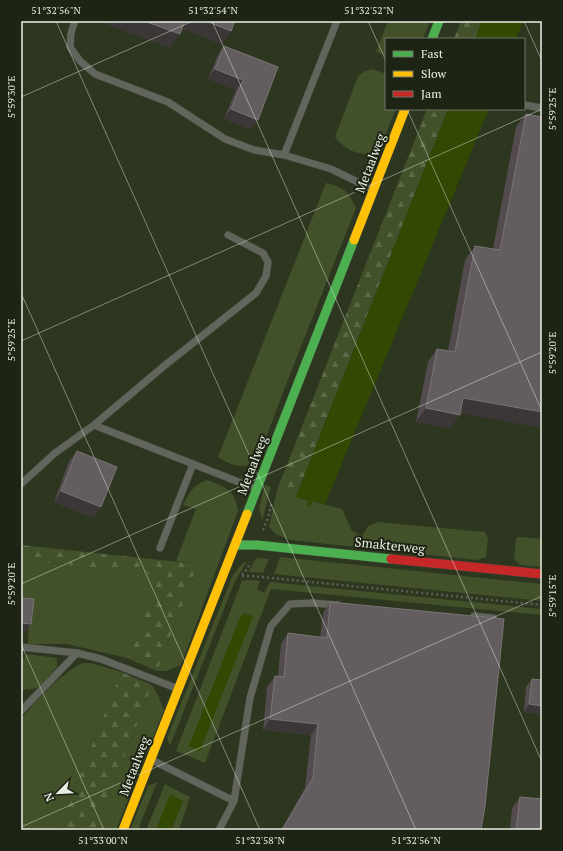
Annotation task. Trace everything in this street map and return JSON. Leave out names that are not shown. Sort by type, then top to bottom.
[{"type":"street","points":[[432,38],[439,21]]},
{"type":"street","name":"Metaalweg","points":[[123,830],[405,110]]},
{"type":"street","name":"Smakterweg","points":[[234,545],[257,545],[542,574]]},
{"type":"lane","points":[[75,21],[70,33],[70,47],[80,61],[95,74],[168,102],[226,139],[254,150],[284,155],[330,170],[374,190]]},
{"type":"lane","points":[[284,155],[337,21]]},
{"type":"lane","points":[[525,105],[542,108]]},
{"type":"lane","points":[[21,484],[55,453],[94,425],[164,366],[256,293],[266,276],[268,262],[263,253],[228,235]]},
{"type":"lane","points":[[94,425],[256,489]]},
{"type":"lane","points":[[160,548],[193,464]]},
{"type":"lane","points":[[219,830],[234,801],[250,698],[271,626],[290,604],[312,603],[343,606]]},
{"type":"lane","points":[[470,616],[493,618]]},
{"type":"lane","points":[[21,647],[77,653],[101,659],[178,689]]},
{"type":"lane","points":[[21,711],[77,653]]},
{"type":"lane","points":[[150,759],[234,801]]},
{"type":"path","points":[[242,576],[260,576],[542,605]]},
{"type":"shaded area","points":[[21,21],[542,21],[542,830],[21,830]]},
{"type":"shaded area","points":[[482,21],[523,21],[516,38],[475,38]]},
{"type":"shaded area","points":[[448,110],[489,110],[325,504],[296,497]]},
{"type":"shaded area","points":[[244,613],[253,616],[200,751],[189,746],[240,617]]},
{"type":"shaded area","points":[[170,794],[183,801],[171,830],[156,830]]},
{"type":"green space","points":[[388,21],[430,21],[423,38],[385,38],[385,55],[376,52]]},
{"type":"green space","points":[[461,21],[482,21],[475,38],[454,38]]},
{"type":"green space","points":[[373,69],[385,74],[385,110],[396,110],[378,153],[371,154],[354,152],[344,146],[335,137],[358,76],[365,71]]},
{"type":"green space","points":[[427,110],[448,110],[296,497],[277,490]]},
{"type":"green space","points":[[326,183],[342,188],[351,198],[356,208],[256,464],[240,466],[232,464],[218,457]]},
{"type":"green space","points":[[207,480],[224,487],[232,494],[235,498],[238,511],[181,665],[166,671],[157,671],[198,564],[176,561],[196,509],[183,505],[192,490]]},
{"type":"green space","points":[[265,485],[271,487],[262,521],[259,507]]},
{"type":"green space","points":[[277,490],[296,497],[342,509],[352,531],[362,536],[368,526],[378,522],[485,532],[488,539],[486,557],[477,560],[290,540],[276,534],[269,527]]},
{"type":"green space","points":[[516,538],[542,539],[542,567],[520,565],[514,559]]},
{"type":"green space","points":[[21,545],[198,564],[157,671],[127,658],[159,575],[21,560]]},
{"type":"green space","points":[[280,557],[542,584],[542,601],[274,574]]},
{"type":"green space","points":[[256,558],[269,559],[263,573],[249,571]]},
{"type":"green space","points":[[21,560],[159,575],[127,658],[67,644],[28,644],[29,612],[21,612]]},
{"type":"green space","points":[[248,560],[235,581],[170,746],[167,738],[233,575],[241,565]]},
{"type":"green space","points":[[242,581],[260,581],[257,589],[264,593],[270,582],[542,609],[542,615],[271,589],[205,763],[176,751]]},
{"type":"green space","points":[[27,654],[57,658],[57,667],[39,688],[21,690],[21,659],[23,659]]},
{"type":"green space","points":[[83,663],[91,663],[121,672],[58,830],[21,830],[21,719],[41,696],[58,680]]},
{"type":"green space","points":[[121,672],[152,685],[96,830],[58,830]]},
{"type":"green space","points":[[152,685],[164,710],[116,830],[96,830]]},
{"type":"green space","points":[[157,782],[138,830],[130,830],[148,786]]},
{"type":"green space","points":[[165,784],[190,797],[179,830],[171,830],[183,801],[171,795],[156,830],[146,830]]},
{"type":"building","points":[[144,21],[185,21],[180,34]]},
{"type":"building","points":[[206,21],[235,21],[231,31]]},
{"type":"building","points":[[224,46],[278,67],[258,120],[231,109],[243,80],[215,69]]},
{"type":"building","points":[[526,114],[542,117],[542,412],[463,398],[460,415],[426,408],[437,349],[455,352],[475,246],[500,250]]},
{"type":"building","points":[[77,451],[117,467],[101,507],[61,491]]},
{"type":"building","points":[[21,598],[34,599],[31,624],[21,623]]},
{"type":"building","points":[[330,602],[504,619],[485,806],[481,830],[282,830],[313,778],[318,724],[270,719],[275,676],[284,677],[288,633],[327,638]]},
{"type":"building","points":[[532,679],[542,680],[542,706],[529,704]]},
{"type":"building","points":[[520,797],[542,799],[542,830],[516,830]]},
{"type":"waterway","points":[[309,504],[313,496]]},
{"type":"traffic: fast","points":[[432,38],[439,21]]},
{"type":"traffic: fast","points":[[247,514],[354,240]]},
{"type":"traffic: fast","points":[[235,545],[257,545],[391,559]]},
{"type":"traffic: slow","points":[[354,240],[405,110]]},
{"type":"traffic: slow","points":[[123,830],[247,514]]},
{"type":"traffic: jam","points":[[391,559],[542,574]]}]
